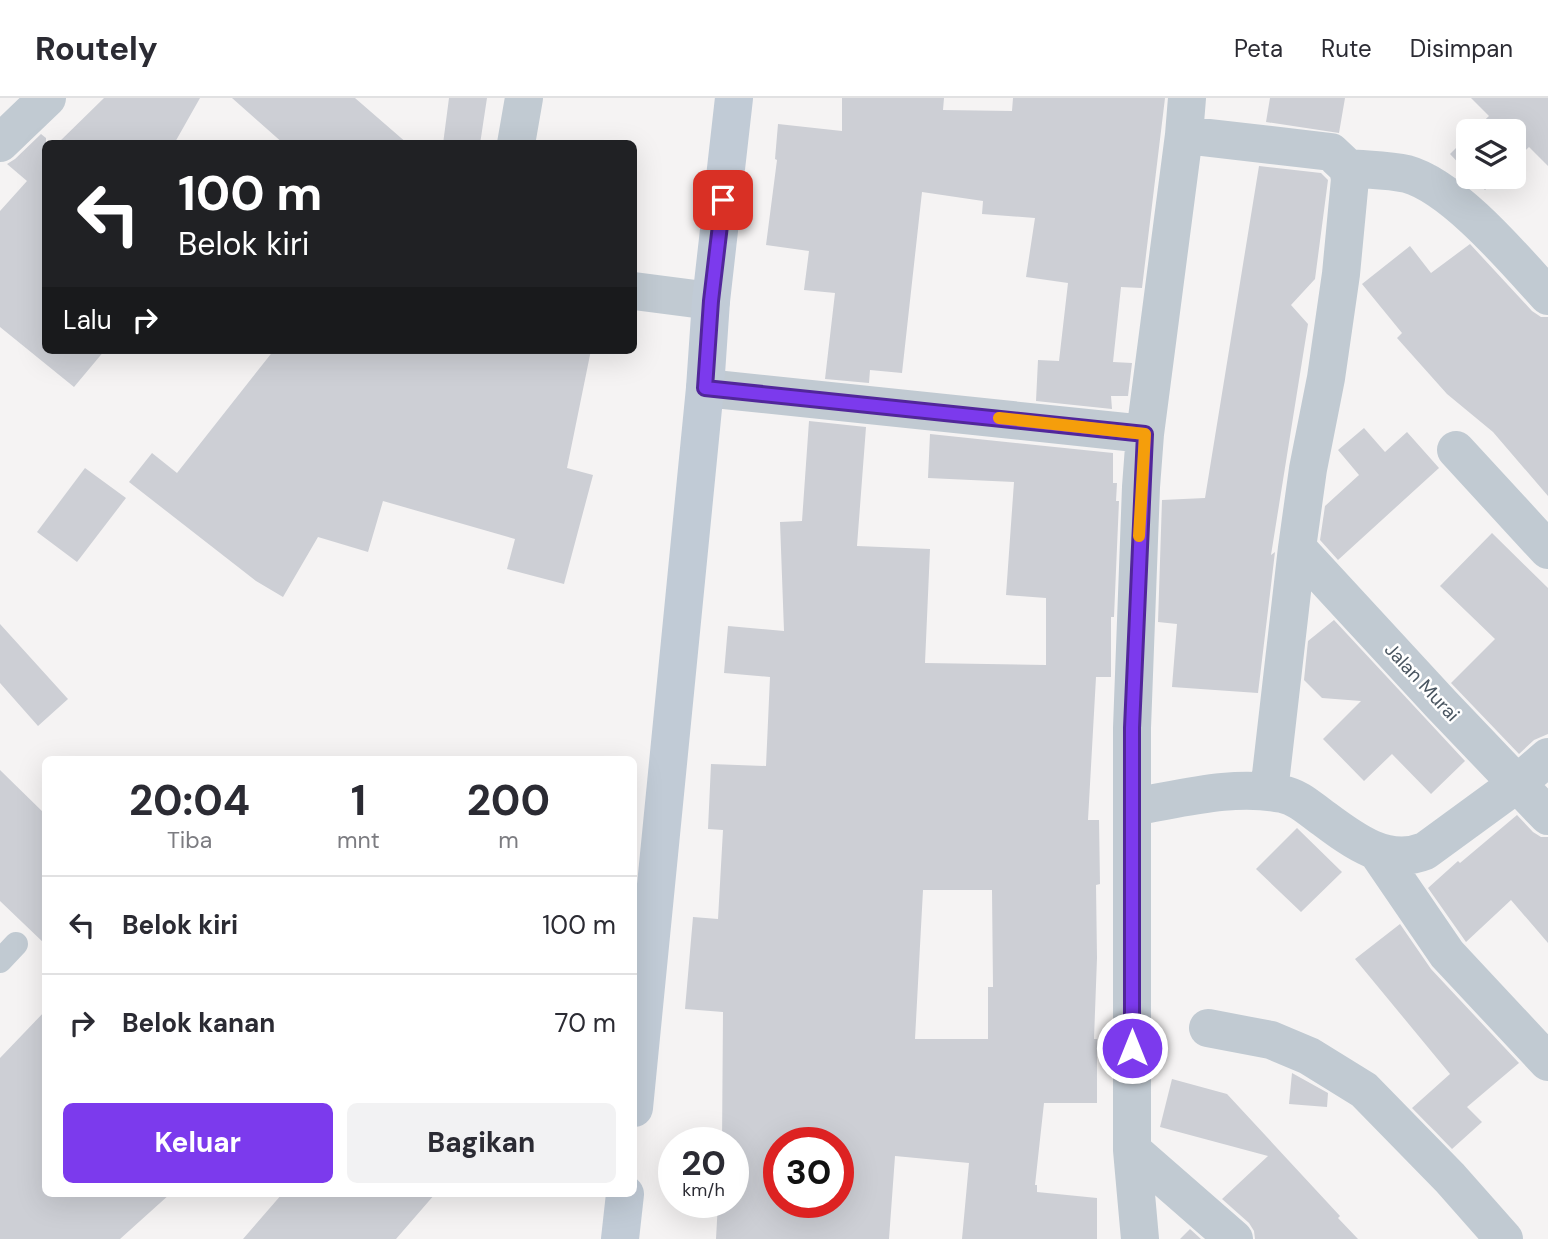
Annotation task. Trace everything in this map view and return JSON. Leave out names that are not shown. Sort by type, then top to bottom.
[{"type":"street","points":[[0,144],[47,98]]},
{"type":"street","points":[[517,140],[524,98]]},
{"type":"street","points":[[637,1078],[705,388],[711,301],[734,98]]},
{"type":"street","points":[[1140,1239],[1132,1150],[1132,728],[1145,434],[1185,116],[1331,152],[1348,168],[1350,179],[1341,274],[1297,548],[1269,792]]},
{"type":"street","points":[[1348,168],[1407,174],[1437,189],[1488,231],[1548,296]]},
{"type":"street","points":[[637,291],[711,301]]},
{"type":"street","points":[[705,388],[1145,434]]},
{"type":"street","points":[[1456,450],[1548,550]]},
{"type":"street","name":"Jalan Murai","points":[[1297,548],[1548,816]]},
{"type":"street","points":[[1132,807],[1222,792],[1269,792],[1299,799],[1334,827],[1378,853],[1395,857],[1415,855],[1425,851],[1518,783],[1548,757]]},
{"type":"street","points":[[1378,853],[1447,954],[1548,1062]]},
{"type":"street","points":[[1208,1028],[1271,1040],[1309,1056],[1364,1090],[1450,1178],[1504,1239]]},
{"type":"street","points":[[1132,1150],[1234,1239]]},
{"type":"street","points":[[621,1239],[625,1197]]},
{"type":"building","points":[[104,98],[200,98],[176,140],[61,140]]},
{"type":"building","points":[[232,98],[355,98],[403,140],[279,140]]},
{"type":"building","points":[[449,98],[487,98],[481,140],[444,140]]},
{"type":"building","points":[[842,98],[944,98],[943,110],[1012,111],[1013,98],[1165,98],[1142,288],[1121,287],[1113,362],[1132,363],[1128,396],[1111,396],[1112,409],[1036,401],[1038,360],[1059,361],[1068,283],[1026,277],[1035,218],[982,214],[983,201],[922,192],[902,373],[870,370],[869,383],[825,379],[835,293],[804,290],[809,251],[766,245],[777,160],[778,124],[842,131]]},
{"type":"building","points":[[1270,98],[1345,98],[1339,133],[1266,122]]},
{"type":"building","points":[[1471,98],[1548,98],[1548,166],[1529,147],[1526,150],[1526,119],[1486,119],[1489,116]]},
{"type":"building","points":[[41,134],[46,138],[42,140],[42,354],[102,354],[74,387],[0,327],[0,211],[27,181],[7,164]]},
{"type":"building","points":[[1456,148],[1456,160],[1450,154]]},
{"type":"building","points":[[1259,166],[1321,173],[1328,180],[1315,279],[1291,305],[1308,324],[1271,555],[1275,552],[1258,693],[1172,687],[1177,624],[1158,622],[1162,500],[1205,498]]},
{"type":"building","points":[[1470,244],[1532,311],[1541,317],[1548,317],[1548,496],[1493,432],[1447,394],[1397,338],[1402,333],[1362,284],[1410,246],[1431,273]]},
{"type":"building","points":[[271,354],[590,354],[567,468],[593,475],[564,584],[507,569],[515,539],[383,501],[368,552],[318,537],[283,597],[256,581],[129,482],[152,453],[177,473]]},
{"type":"building","points":[[809,421],[866,427],[857,546],[930,549],[925,663],[1046,665],[1046,598],[1006,595],[1014,482],[928,478],[930,434],[1113,453],[1113,483],[1117,483],[1116,501],[1119,501],[1114,617],[1111,617],[1111,677],[1096,677],[1088,820],[1099,820],[1100,884],[1096,885],[1094,1039],[1097,1039],[1097,1103],[1044,1103],[1035,1185],[1037,1192],[1097,1198],[1097,1239],[962,1239],[969,1163],[895,1156],[889,1239],[716,1239],[717,1218],[749,1218],[749,1127],[722,1127],[723,1012],[685,1009],[693,917],[718,919],[723,830],[708,829],[711,764],[766,766],[770,677],[724,673],[728,626],[784,631],[780,522],[802,521]],"holes":[[[923,890],[992,890],[993,987],[988,987],[988,1039],[915,1039]]]},
{"type":"building","points":[[1364,428],[1385,452],[1407,432],[1439,468],[1338,560],[1320,540],[1325,506],[1359,475],[1338,450]]},
{"type":"building","points":[[85,468],[126,498],[77,562],[37,532]]},
{"type":"building","points":[[1492,533],[1548,588],[1548,734],[1534,740],[1519,754],[1451,683],[1495,639],[1440,586]]},
{"type":"building","points":[[1334,620],[1465,761],[1431,794],[1392,754],[1364,781],[1323,739],[1361,701],[1322,698],[1304,680],[1308,641]]},
{"type":"building","points":[[0,624],[68,699],[38,726],[0,683]]},
{"type":"building","points":[[0,770],[42,811],[42,941],[0,901]]},
{"type":"building","points":[[1517,815],[1533,832],[1541,837],[1548,837],[1548,943],[1511,900],[1466,942],[1428,888]]},
{"type":"building","points":[[1297,828],[1342,872],[1301,912],[1256,869]]},
{"type":"building","points":[[1400,924],[1431,969],[1519,1063],[1467,1107],[1482,1122],[1452,1149],[1412,1108],[1450,1074],[1355,959]]},
{"type":"building","points":[[42,1014],[42,1197],[167,1197],[120,1239],[0,1239],[0,1058]]},
{"type":"building","points":[[1292,1073],[1328,1093],[1327,1107],[1289,1104]]},
{"type":"building","points":[[1172,1079],[1227,1094],[1358,1239],[1255,1239],[1249,1223],[1222,1199],[1268,1156],[1160,1127]]},
{"type":"building","points":[[279,1197],[432,1197],[396,1239],[243,1239]]},
{"type":"building","points":[[1190,1229],[1201,1239],[1180,1239]]},
{"type":"slow traffic","points":[[999,418],[1145,434],[1139,536]]},
{"type":"route","points":[[723,200],[711,301],[705,388],[1145,434],[1132,728],[1132,1048]]}]
